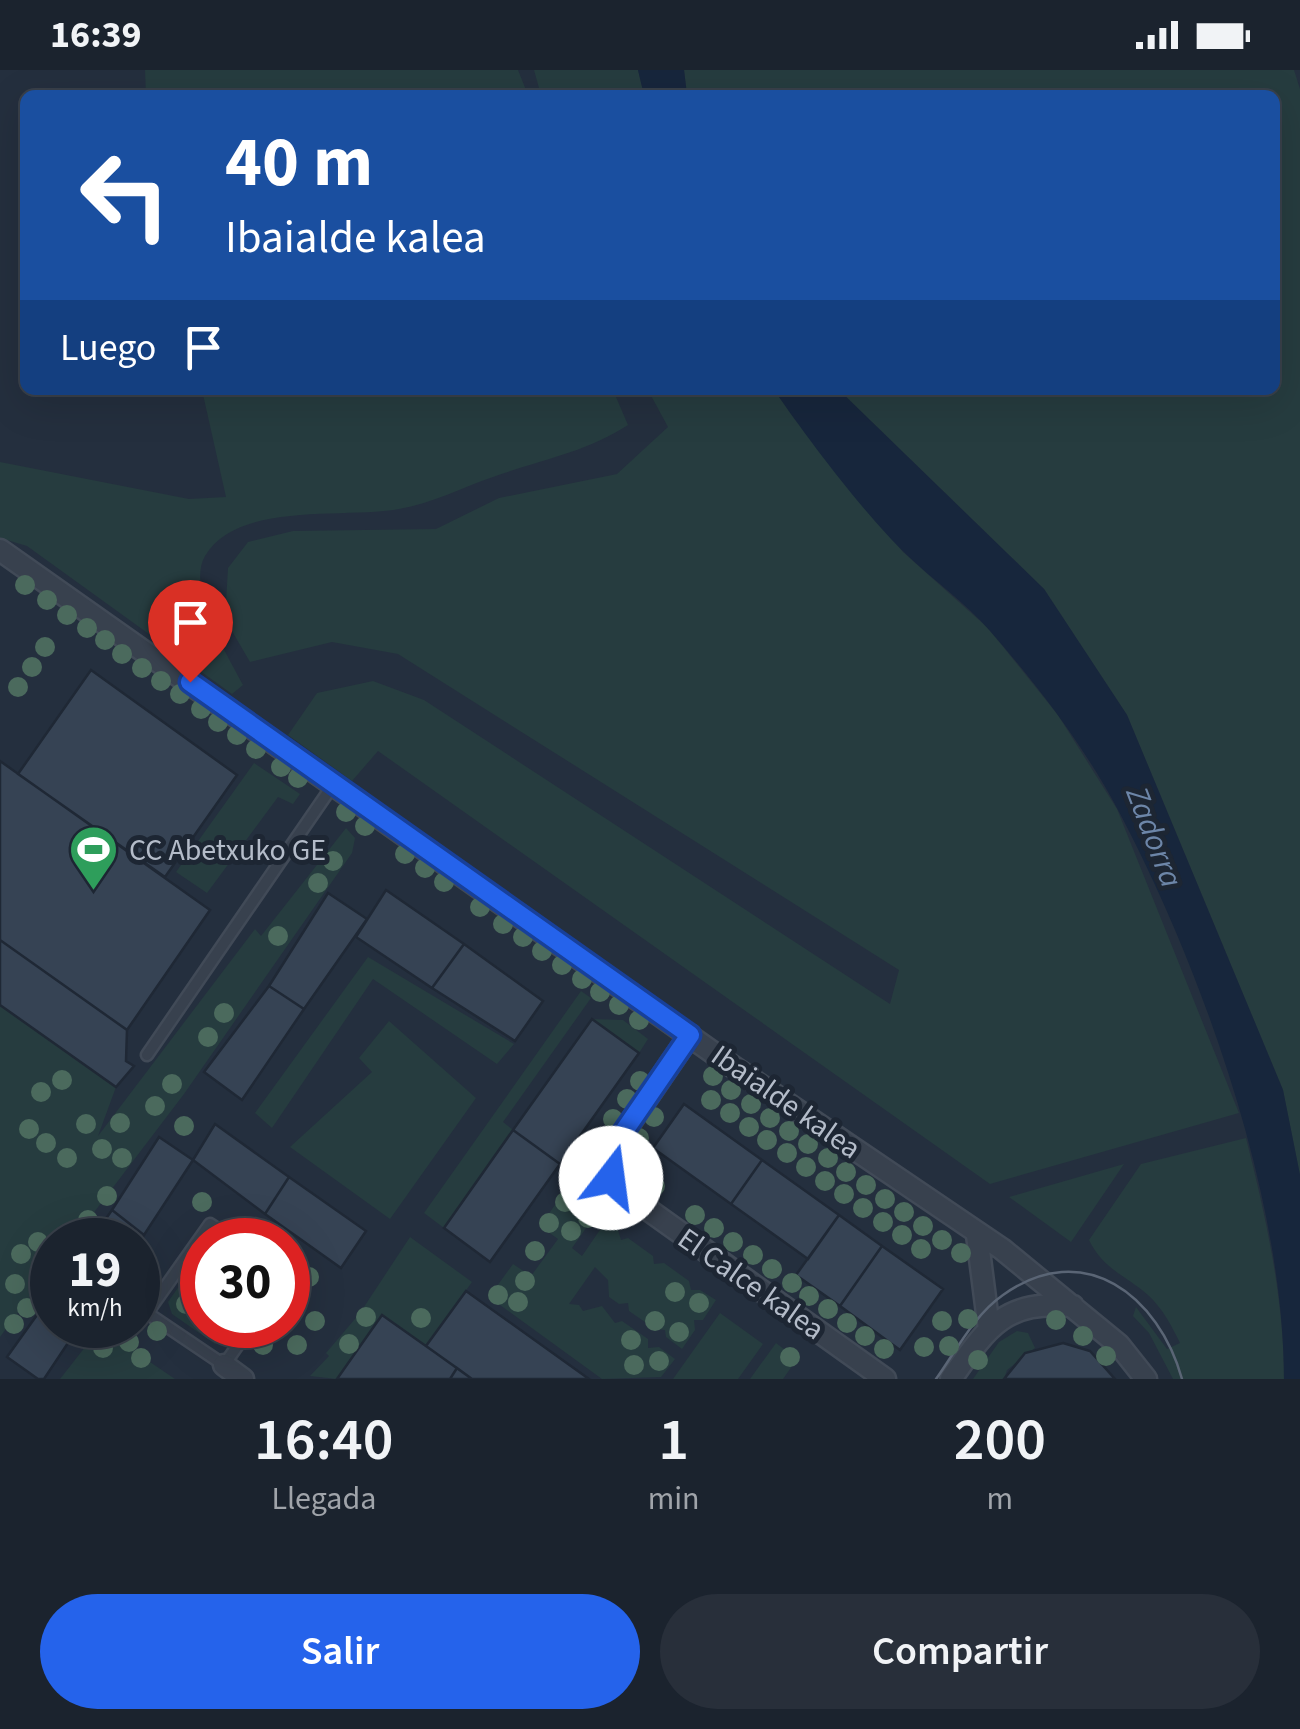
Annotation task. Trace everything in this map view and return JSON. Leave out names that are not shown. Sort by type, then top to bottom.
[{"type":"street","name":"Ibaialde kalea","points":[[0,550],[1041,1278],[1119,1344],[1146,1379]]},
{"type":"street","name":"El Calce kalea","points":[[690,1035],[611,1150],[611,1178],[622,1192],[885,1379]]},
{"type":"street","points":[[977,1234],[989,1329]]},
{"type":"street","points":[[951,1379],[989,1329],[1013,1310],[1029,1304],[1077,1309]]},
{"type":"street","points":[[224,1365],[243,1379]]},
{"type":"lane","points":[[147,1055],[334,784]]},
{"type":"lane","points":[[180,1267],[148,1312],[180,1334]]},
{"type":"lane","points":[[200,1348],[224,1365],[236,1348]]},
{"type":"green space","points":[[145,70],[518,70],[526,90],[146,90]]},
{"type":"green space","points":[[534,70],[638,70],[643,90],[540,90]]},
{"type":"green space","points":[[684,70],[1294,70],[1300,89],[1300,1175],[1283,1090],[1127,715],[1044,589],[844,395],[1280,395],[1280,90],[686,90]]},
{"type":"green space","points":[[203,395],[615,395],[628,425],[580,449],[423,503],[376,512],[266,520],[241,527],[220,539],[205,556],[201,586],[211,622],[243,685],[232,694],[27,546],[0,538],[0,462],[189,499],[226,497]]},
{"type":"green space","points":[[651,395],[778,395],[903,552],[988,628],[1058,715],[1117,809],[1239,1113],[990,1184],[378,751],[352,781],[288,735],[317,693],[373,681],[424,700],[890,1004],[899,970],[398,654],[332,642],[250,662],[225,619],[228,568],[248,542],[293,531],[436,529],[499,498],[617,474],[668,427]]},
{"type":"green space","points":[[254,763],[300,794],[293,804],[278,797],[207,893],[176,872]]},
{"type":"green space","points":[[346,828],[355,838],[352,853],[184,1094],[90,1218],[30,1218],[30,1297],[0,1337],[0,1005],[116,1087],[98,1136],[255,929],[261,936]]},
{"type":"green space","points":[[368,957],[514,1044],[497,1064],[373,979],[272,1128],[255,1113]]},
{"type":"green space","points":[[581,991],[591,998],[503,1122],[513,1130],[444,1228],[424,1213]]},
{"type":"green space","points":[[592,1019],[623,1020],[648,1039],[639,1053]]},
{"type":"green space","points":[[389,1021],[476,1098],[390,1219],[290,1147],[372,1072],[359,1058]]},
{"type":"green space","points":[[1246,1138],[1272,1258],[1281,1318],[1284,1379],[1173,1379],[1149,1333],[1133,1316],[1136,1307],[1167,1349],[1180,1343],[1166,1318],[1148,1295],[1101,1258],[1089,1240],[1141,1164]]},
{"type":"green space","points":[[1124,1164],[1071,1242],[1009,1197]]},
{"type":"green space","points":[[565,1191],[596,1214],[572,1248],[582,1256],[606,1221],[618,1230],[621,1240],[628,1238],[653,1256],[654,1264],[664,1263],[689,1281],[691,1290],[700,1290],[716,1300],[703,1320],[694,1320],[695,1330],[682,1349],[666,1337],[665,1330],[655,1329],[629,1311],[628,1303],[619,1304],[609,1297],[608,1280],[595,1267],[569,1304],[579,1305],[583,1311],[602,1306],[615,1323],[622,1321],[648,1339],[648,1348],[659,1347],[675,1359],[661,1377],[602,1379],[489,1297],[513,1264],[531,1276],[558,1239],[540,1226]]},
{"type":"green space","points":[[410,1237],[472,1282],[426,1346],[382,1315],[337,1379],[310,1376],[360,1313]]},
{"type":"green space","points":[[180,1285],[180,1320],[172,1314],[168,1302]]},
{"type":"green space","points":[[720,1313],[763,1344],[738,1379],[673,1379]]},
{"type":"green space","points":[[1017,1331],[1028,1333],[1035,1348],[1007,1370],[1004,1379],[973,1379],[999,1342]]},
{"type":"green space","points":[[776,1343],[797,1359],[783,1379],[750,1379]]},
{"type":"green space","points":[[84,1348],[129,1348],[175,1379],[60,1379]]},
{"type":"water","points":[[638,70],[684,70],[686,90],[643,90]]},
{"type":"water","name":"Zadorra","points":[[778,395],[844,395],[1044,589],[1127,715],[1283,1090],[1300,1175],[1300,1379],[1284,1379],[1270,1236],[1232,1086],[1179,940],[1118,810],[1075,740],[1025,673],[981,621],[873,519]]},
{"type":"building","points":[[91,670],[237,775],[165,877],[18,774]]},
{"type":"building","name":"CC Abetxuko GE","points":[[0,761],[210,910],[127,1030],[0,940]]},
{"type":"building","points":[[386,890],[464,944],[432,988],[356,937]]},
{"type":"building","points":[[328,893],[367,919],[304,1009],[269,986]]},
{"type":"building","points":[[0,940],[127,1030],[126,1061],[134,1066],[116,1087],[0,1005]]},
{"type":"building","points":[[464,944],[543,1001],[515,1041],[432,988]]},
{"type":"building","points":[[269,986],[304,1009],[242,1100],[204,1072]]},
{"type":"building","points":[[592,1019],[639,1053],[560,1164],[513,1130]]},
{"type":"building","points":[[684,1104],[762,1160],[731,1204],[653,1148]]},
{"type":"building","points":[[215,1124],[289,1177],[265,1214],[193,1160]]},
{"type":"building","points":[[513,1130],[560,1164],[490,1262],[444,1228]]},
{"type":"building","points":[[159,1137],[193,1160],[155,1218],[122,1218],[112,1210]]},
{"type":"building","points":[[762,1160],[839,1215],[808,1259],[731,1204]]},
{"type":"building","points":[[289,1177],[366,1231],[341,1268],[310,1246],[310,1218],[271,1218],[265,1214]]},
{"type":"building","points":[[112,1210],[122,1218],[106,1218]]},
{"type":"building","points":[[839,1215],[882,1246],[840,1306],[796,1275]]},
{"type":"building","points":[[882,1246],[943,1289],[900,1350],[840,1306]]},
{"type":"building","points":[[466,1291],[589,1379],[472,1379],[426,1346]]},
{"type":"building","points":[[382,1315],[457,1368],[450,1379],[337,1379]]},
{"type":"building","points":[[30,1325],[30,1348],[65,1348],[44,1379],[38,1379],[7,1357]]},
{"type":"building","points":[[1063,1343],[1090,1351],[1115,1379],[1004,1379],[1025,1353]]},
{"type":"building","points":[[457,1368],[472,1379],[450,1379]]},
{"type":"tram line","points":[[936,1379],[974,1323],[993,1303],[1033,1279],[1062,1272],[1089,1274],[1114,1284],[1137,1301],[1156,1323],[1182,1379]]},
{"type":"place","name":"CC Abetxuko GE","points":[[94,892]]},
{"type":"route","points":[[190,682],[690,1035],[611,1150],[611,1178]]}]
